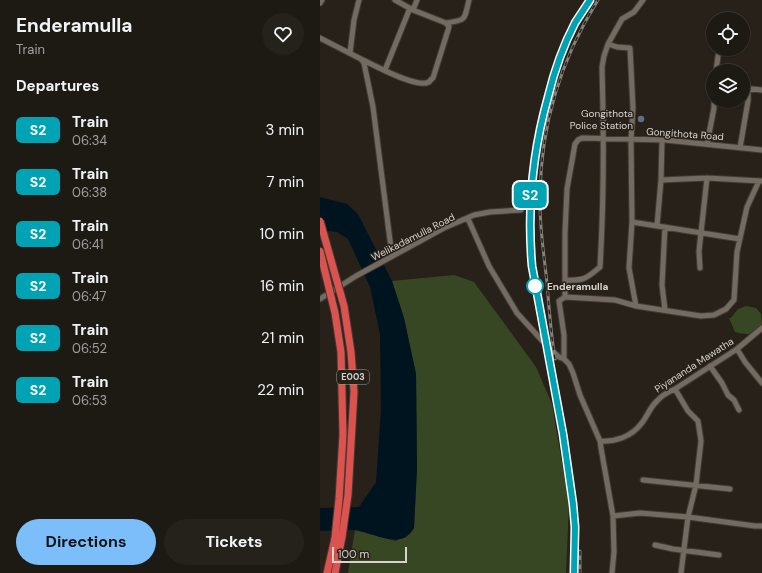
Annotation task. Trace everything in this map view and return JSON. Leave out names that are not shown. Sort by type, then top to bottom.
[{"type":"highway","name":"E003","points":[[320,221],[344,306],[351,352],[354,392],[348,495],[328,573]]},
{"type":"highway","name":"E003","points":[[320,251],[335,313],[341,352],[343,435],[339,498],[339,558],[336,573]]},
{"type":"street","points":[[350,53],[354,20],[359,0]]},
{"type":"street","points":[[395,0],[446,24],[462,21],[465,18],[470,0]]},
{"type":"street","points":[[385,70],[412,9],[418,0]]},
{"type":"street","points":[[565,297],[566,280],[586,279],[600,267],[603,222],[604,139],[602,67],[608,44],[622,19],[634,12],[643,0]]},
{"type":"street","points":[[320,38],[406,81],[421,84],[428,83],[433,78],[449,26],[446,24]]},
{"type":"street","points":[[608,44],[617,47],[630,48],[633,108],[631,140],[632,222],[629,268],[636,306]]},
{"type":"street","points":[[361,59],[364,63],[373,107],[392,256]]},
{"type":"street","points":[[750,88],[762,90]]},
{"type":"street","points":[[707,144],[714,108]]},
{"type":"street","points":[[740,148],[747,108]]},
{"type":"street","name":"Gongithota Road","points":[[566,280],[565,233],[567,189],[575,144],[578,140],[582,138],[662,140],[762,150]]},
{"type":"street","points":[[657,226],[661,180],[662,140]]},
{"type":"street","points":[[612,573],[614,552],[613,516],[600,441],[580,395],[573,373],[564,359],[564,335],[559,301],[565,297],[615,300],[636,306],[701,316],[714,315],[726,309],[734,300],[737,252],[747,207],[760,181],[707,178],[661,180]]},
{"type":"street","points":[[700,268],[699,251],[707,178]]},
{"type":"street","name":"Welikadamulla Road","points":[[320,299],[356,276],[444,228],[466,220],[474,215],[490,212],[521,210]]},
{"type":"street","points":[[466,220],[468,221],[489,266],[518,313],[550,349],[559,357],[564,359]]},
{"type":"street","points":[[632,222],[740,239]]},
{"type":"street","points":[[665,228],[662,285],[665,310]]},
{"type":"street","name":"Piyananda Mawatha","points":[[600,441],[609,442],[621,439],[630,433],[641,425],[655,402],[664,394],[675,389],[737,349],[761,330]]},
{"type":"street","points":[[737,349],[745,362],[762,383]]},
{"type":"street","points":[[710,366],[722,383],[728,395],[734,400],[739,410]]},
{"type":"street","points":[[675,389],[688,411],[698,421],[701,441],[696,485],[688,517],[682,573]]},
{"type":"street","points":[[643,480],[730,489]]},
{"type":"street","points":[[613,516],[640,513],[762,526]]},
{"type":"street","points":[[655,545],[719,555]]},
{"type":"green space","points":[[454,275],[474,282],[536,367],[552,404],[569,504],[566,573],[348,573],[355,530],[396,541],[414,528],[417,468],[416,374],[404,318],[392,281]]},
{"type":"green space","points":[[746,306],[756,308],[761,314],[762,325],[750,334],[735,332],[729,318],[731,318],[738,309]]},
{"type":"water","points":[[320,197],[347,204],[358,214],[392,281],[404,318],[416,374],[417,468],[414,528],[409,535],[402,539],[387,539],[354,530],[320,531],[320,508],[359,507],[376,482],[381,410],[380,334],[370,287],[348,239],[337,232],[320,230]]},
{"type":"railway","points":[[574,573],[575,527],[573,504],[563,434],[532,266],[530,223],[532,181],[538,140],[553,78],[575,23],[590,0]]},
{"type":"railway","points":[[555,359],[540,217],[541,169],[549,119],[564,69],[573,46],[598,0]]},
{"type":"railway","points":[[580,551],[580,573]]},
{"type":"train","name":"S2","points":[[574,573],[575,527],[573,504],[563,434],[532,266],[529,218],[530,196],[537,142],[553,76],[575,24],[590,0]]},
{"type":"place","name":"Gongithota Police Station","points":[[641,119]]},
{"type":"place","name":"Enderamulla","points":[[535,286]]}]
